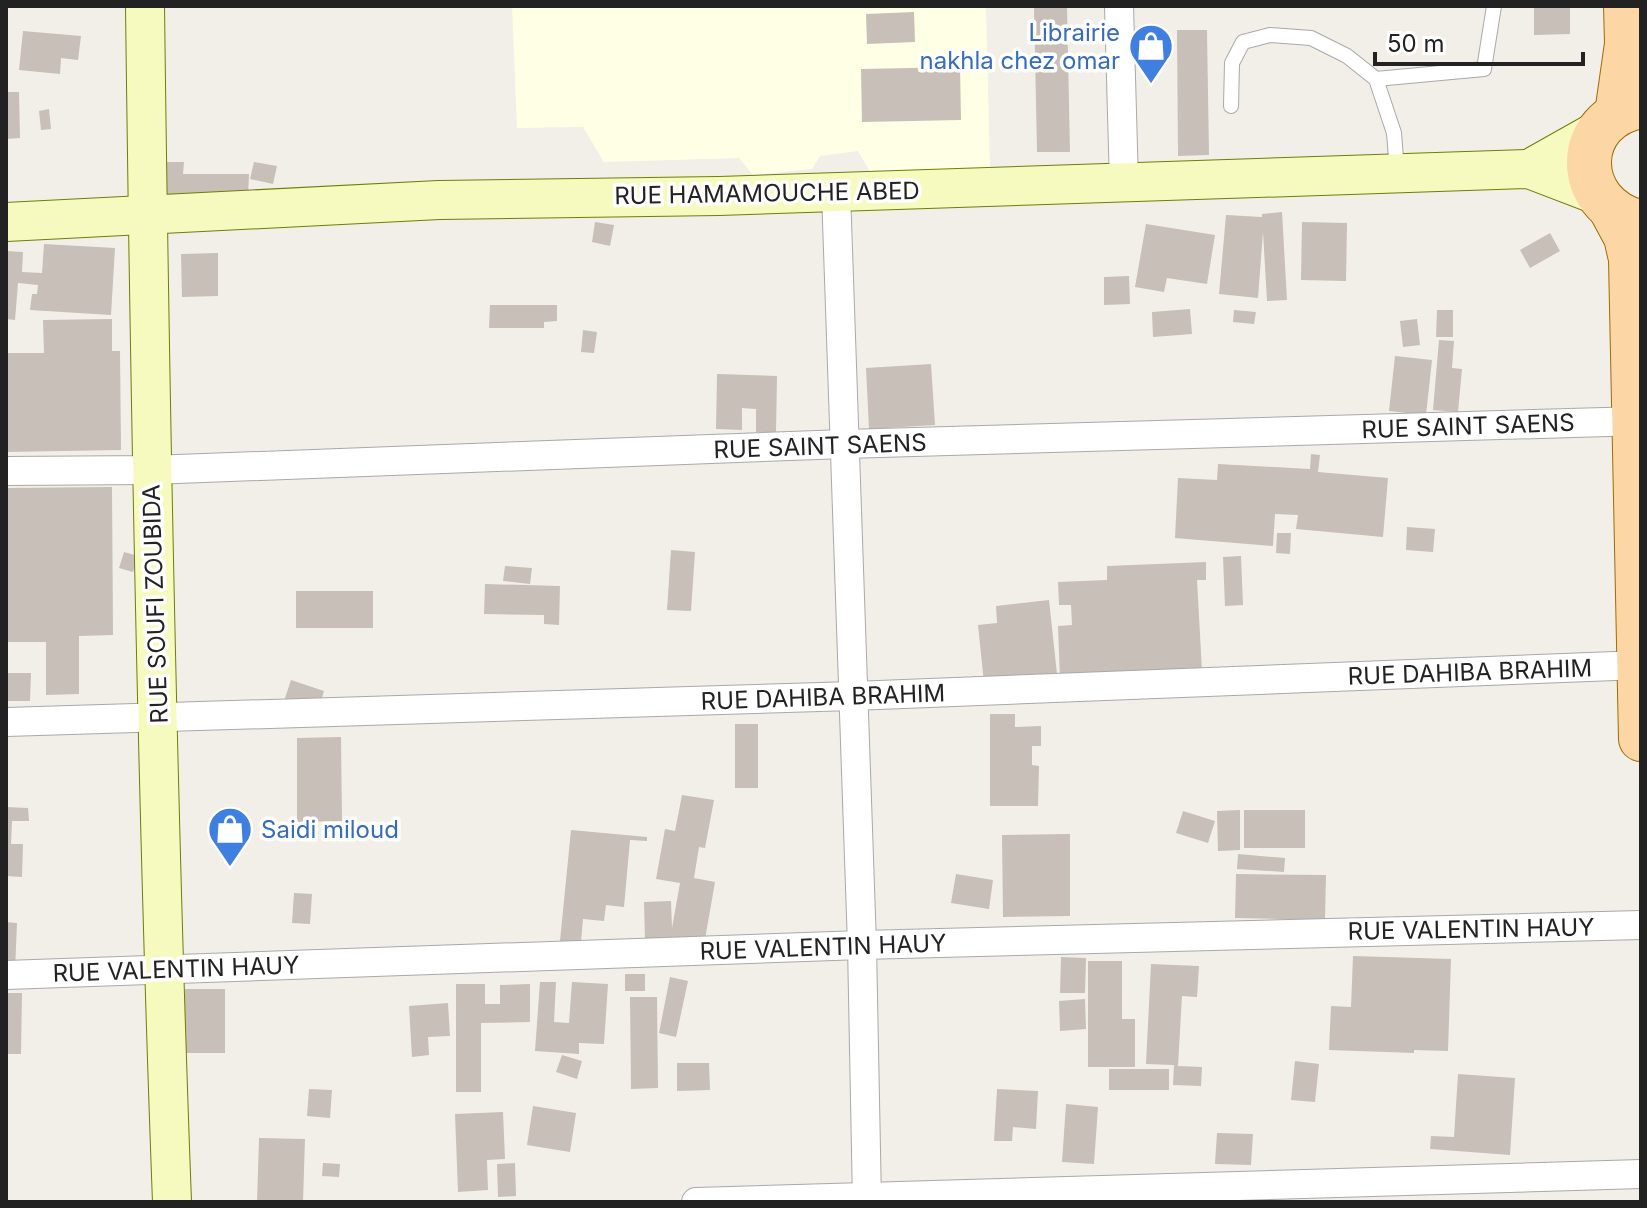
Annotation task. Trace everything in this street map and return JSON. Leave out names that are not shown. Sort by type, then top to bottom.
[{"type":"main road","name":"RUE SOUFI ZOUBIDA","points":[[145,6],[151,470],[172,1202]]},
{"type":"main road","points":[[1626,6],[1627,44],[1619,116],[1592,144],[1589,161],[1590,179],[1617,210],[1631,259],[1638,421],[1641,739]]},
{"type":"main road","points":[[1529,169],[1619,116]]},
{"type":"main road","name":"RUE HAMAMOUCHE ABED","points":[[6,222],[439,200],[1124,184],[1529,169]]},
{"type":"main road","points":[[1529,169],[1617,210]]},
{"type":"street","points":[[1119,6],[1124,184]]},
{"type":"street","points":[[836,192],[862,945],[867,1199]]},
{"type":"street","name":"RUE SAINT SAENS","points":[[6,471],[151,470],[845,444],[1638,421]]},
{"type":"street","name":"RUE DAHIBA BRAHIM","points":[[6,722],[853,696],[1640,665]]},
{"type":"street","name":"RUE VALENTIN HAUY","points":[[6,975],[862,945],[1641,925]]},
{"type":"street","points":[[696,1202],[1641,1174]]},
{"type":"lane","points":[[1376,79],[1484,69],[1494,6]]},
{"type":"lane","points":[[1231,106],[1232,63],[1243,42],[1270,35],[1311,38],[1347,56],[1376,79],[1394,133],[1397,175]]},
{"type":"shaded area","points":[[512,6],[986,6],[990,168],[872,175],[858,151],[820,156],[812,169],[753,175],[739,158],[604,162],[583,127],[517,128]]},
{"type":"building","points":[[1034,6],[1067,6],[1070,152],[1037,152]]},
{"type":"building","points":[[1534,6],[1570,6],[1570,34],[1534,35]]},
{"type":"building","points":[[914,12],[915,42],[867,44],[866,14]]},
{"type":"building","points":[[1177,30],[1207,30],[1209,155],[1178,156]]},
{"type":"building","points":[[23,31],[81,36],[78,60],[61,58],[60,74],[19,70]]},
{"type":"building","points":[[960,67],[961,120],[862,122],[861,69]]},
{"type":"building","points":[[6,92],[19,92],[20,138],[6,139]]},
{"type":"building","points":[[49,109],[51,129],[41,130],[39,111]]},
{"type":"building","points":[[160,162],[184,162],[183,174],[249,174],[248,198],[160,198]]},
{"type":"building","points":[[254,162],[277,166],[273,184],[250,179]]},
{"type":"building","points":[[1282,212],[1287,300],[1267,301],[1263,232],[1258,298],[1219,294],[1226,215],[1262,217],[1262,214]]},
{"type":"building","points":[[595,222],[614,225],[610,246],[592,242]]},
{"type":"building","points":[[1302,222],[1347,223],[1346,281],[1301,280]]},
{"type":"building","points":[[1146,224],[1215,235],[1207,284],[1167,278],[1164,292],[1135,287]]},
{"type":"building","points":[[1550,233],[1560,251],[1530,268],[1520,250]]},
{"type":"building","points":[[44,244],[115,248],[111,315],[30,310],[32,294],[37,294],[38,285],[18,283],[15,320],[6,319],[6,251],[23,252],[22,272],[42,273]]},
{"type":"building","points":[[218,253],[218,296],[182,297],[181,254]]},
{"type":"building","points":[[1129,276],[1130,304],[1104,305],[1104,277]]},
{"type":"building","points":[[490,305],[557,305],[557,321],[544,322],[544,328],[489,328]]},
{"type":"building","points":[[1190,309],[1192,334],[1153,337],[1152,312]]},
{"type":"building","points":[[1234,310],[1256,312],[1254,324],[1233,322]]},
{"type":"building","points":[[1437,310],[1453,310],[1453,337],[1436,337]]},
{"type":"building","points":[[112,319],[112,351],[120,351],[121,450],[6,452],[6,353],[44,353],[43,320]]},
{"type":"building","points":[[1417,319],[1420,345],[1403,347],[1400,321]]},
{"type":"building","points":[[583,330],[597,332],[594,353],[581,352]]},
{"type":"building","points":[[1439,340],[1454,341],[1452,368],[1462,369],[1458,412],[1433,410]]},
{"type":"building","points":[[1395,356],[1432,360],[1426,415],[1389,411]]},
{"type":"building","points":[[931,364],[935,425],[869,429],[866,368]]},
{"type":"building","points":[[717,374],[777,376],[776,432],[756,432],[756,409],[742,408],[742,430],[716,429]]},
{"type":"building","points":[[1311,454],[1320,455],[1318,472],[1388,478],[1383,537],[1296,529],[1298,515],[1275,514],[1273,546],[1175,538],[1178,478],[1217,480],[1218,464],[1310,469]]},
{"type":"building","points":[[112,487],[113,635],[79,636],[79,694],[46,695],[46,642],[6,642],[6,488]]},
{"type":"building","points":[[1407,527],[1435,529],[1433,552],[1406,550]]},
{"type":"building","points":[[1277,533],[1291,533],[1290,554],[1276,553]]},
{"type":"building","points":[[671,550],[695,552],[691,611],[667,610]]},
{"type":"building","points":[[124,552],[138,556],[133,572],[119,568]]},
{"type":"building","points":[[1241,556],[1243,605],[1225,606],[1223,557]]},
{"type":"building","points":[[1206,562],[1206,580],[1197,580],[1202,671],[1060,679],[1058,626],[1072,625],[1071,605],[1059,605],[1058,582],[1107,580],[1107,566]]},
{"type":"building","points":[[505,566],[532,568],[530,584],[503,581]]},
{"type":"building","points":[[485,584],[560,586],[559,625],[544,624],[544,615],[484,614]]},
{"type":"building","points":[[296,591],[373,591],[373,628],[296,628]]},
{"type":"building","points":[[1049,600],[1057,674],[984,683],[978,625],[997,623],[996,606]]},
{"type":"building","points":[[6,673],[31,673],[30,701],[6,701]]},
{"type":"building","points":[[291,680],[324,691],[317,714],[283,704]]},
{"type":"building","points":[[990,714],[1015,714],[1015,727],[1041,726],[1041,746],[1032,746],[1032,765],[1039,766],[1038,806],[990,806]]},
{"type":"building","points":[[735,724],[758,724],[758,788],[735,788]]},
{"type":"building","points":[[341,737],[342,821],[297,822],[297,738]]},
{"type":"building","points":[[682,795],[714,800],[705,848],[699,847],[694,878],[715,882],[704,945],[645,942],[644,902],[671,901],[672,928],[680,883],[656,879],[665,829],[675,831]]},
{"type":"building","points":[[6,807],[28,808],[29,821],[12,821],[11,844],[23,844],[22,877],[6,876]]},
{"type":"building","points":[[1240,810],[1240,850],[1218,851],[1217,811]]},
{"type":"building","points":[[1244,810],[1305,810],[1305,848],[1244,848]]},
{"type":"building","points":[[1183,811],[1215,821],[1208,843],[1176,833]]},
{"type":"building","points":[[571,830],[647,837],[647,841],[630,840],[624,907],[606,905],[604,921],[583,919],[581,942],[560,941]]},
{"type":"building","points":[[1070,834],[1070,916],[1003,917],[1002,835]]},
{"type":"building","points":[[1238,854],[1285,858],[1284,872],[1237,869]]},
{"type":"building","points":[[956,874],[993,880],[989,909],[951,903]]},
{"type":"building","points":[[1236,874],[1326,875],[1325,920],[1235,918]]},
{"type":"building","points":[[294,893],[312,894],[310,924],[292,923]]},
{"type":"building","points":[[6,922],[17,923],[15,971],[6,970]]},
{"type":"building","points":[[1353,956],[1451,959],[1448,1051],[1329,1050],[1331,1006],[1351,1007]]},
{"type":"building","points":[[1061,957],[1086,958],[1085,993],[1060,993]]},
{"type":"building","points":[[1088,961],[1122,961],[1122,1019],[1135,1019],[1135,1067],[1088,1067]]},
{"type":"building","points":[[1151,964],[1199,966],[1197,997],[1182,996],[1178,1066],[1202,1067],[1201,1086],[1173,1085],[1174,1065],[1146,1064]]},
{"type":"building","points":[[625,974],[645,974],[645,991],[625,991]]},
{"type":"building","points":[[670,977],[688,981],[676,1037],[659,1033]]},
{"type":"building","points":[[540,982],[556,982],[554,1022],[569,1023],[572,982],[608,984],[604,1044],[579,1043],[579,1054],[535,1051]]},
{"type":"building","points":[[456,984],[485,984],[485,1004],[500,1004],[500,985],[530,984],[530,1022],[481,1023],[481,1092],[456,1092]]},
{"type":"building","points":[[185,989],[225,989],[225,1053],[185,1053]]},
{"type":"building","points":[[6,993],[22,993],[21,1054],[6,1054]]},
{"type":"building","points":[[630,997],[657,997],[658,1088],[631,1089]]},
{"type":"building","points":[[1085,999],[1086,1029],[1060,1031],[1059,1001]]},
{"type":"building","points":[[448,1003],[450,1036],[428,1037],[429,1055],[412,1057],[409,1006]]},
{"type":"building","points":[[562,1055],[582,1061],[577,1079],[556,1072]]},
{"type":"building","points":[[1295,1061],[1319,1064],[1315,1102],[1291,1100]]},
{"type":"building","points":[[677,1063],[709,1063],[710,1090],[677,1091]]},
{"type":"building","points":[[1109,1069],[1169,1069],[1169,1090],[1109,1090]]},
{"type":"building","points":[[1458,1074],[1515,1078],[1510,1155],[1430,1149],[1431,1136],[1454,1137]]},
{"type":"building","points":[[309,1089],[332,1090],[330,1118],[307,1116]]},
{"type":"building","points":[[997,1089],[1038,1091],[1036,1129],[1013,1127],[1012,1141],[994,1141]]},
{"type":"building","points":[[1066,1104],[1098,1107],[1094,1164],[1062,1162]]},
{"type":"building","points":[[533,1106],[576,1113],[570,1152],[527,1145]]},
{"type":"building","points":[[503,1112],[505,1159],[487,1160],[488,1190],[458,1192],[455,1114]]},
{"type":"building","points":[[1217,1133],[1253,1134],[1251,1165],[1215,1164]]},
{"type":"building","points":[[259,1138],[305,1139],[303,1202],[257,1202]]},
{"type":"building","points":[[323,1163],[340,1164],[339,1177],[322,1176]]},
{"type":"building","points":[[515,1163],[516,1196],[498,1197],[497,1164]]},
{"type":"place","name":"Librairie nakhla chez omar","points":[[1151,85]]},
{"type":"place","name":"Saidi miloud","points":[[230,868]]}]
